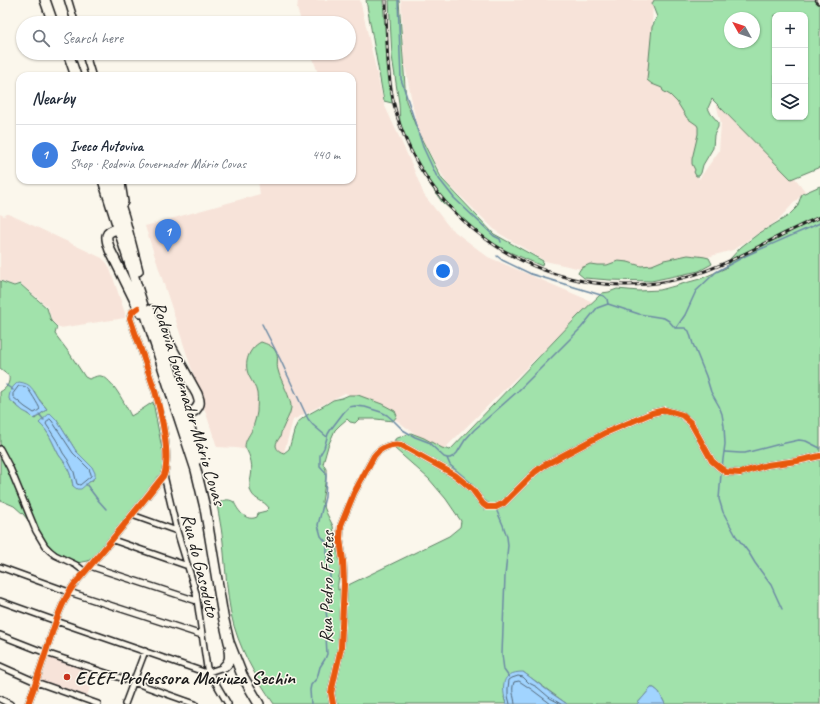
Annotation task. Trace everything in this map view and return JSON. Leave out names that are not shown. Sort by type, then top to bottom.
[{"type":"highway","points":[[45,0],[51,16]]},
{"type":"highway","points":[[50,0],[56,16]]},
{"type":"highway","points":[[65,60],[69,72]]},
{"type":"highway","points":[[70,60],[75,72]]},
{"type":"highway","name":"Rodovia Governador Mário Covas","points":[[104,184],[118,229],[186,414],[202,470],[210,506],[226,614],[232,639],[250,681],[265,704]]},
{"type":"highway","name":"Rodovia Governador Mário Covas","points":[[117,184],[140,280],[176,409],[196,470],[205,508],[223,616],[228,637],[246,682],[259,704]]},
{"type":"highway","points":[[130,243],[124,232],[118,229],[110,231],[106,236],[110,250],[143,318],[152,322],[164,334],[197,394],[199,404],[192,412],[186,414],[176,409]]},
{"type":"highway","points":[[224,667],[230,660],[228,637]]},
{"type":"highway","points":[[224,667],[233,668],[246,682]]},
{"type":"street","points":[[68,0],[73,16]]},
{"type":"street","points":[[87,60],[91,72]]},
{"type":"street","points":[[28,704],[64,600],[164,475],[166,466],[166,448],[158,402],[130,318],[132,312],[138,308]]},
{"type":"street","name":"Rua Pedro Fontes","points":[[333,704],[331,693],[341,648],[344,584],[340,532],[343,518],[354,493],[377,452],[391,444],[401,445],[455,475],[472,489],[487,507],[496,507],[504,503],[543,466],[605,433],[652,413],[665,410],[682,415],[691,423],[712,461],[726,472],[740,473],[767,465],[820,456]]},
{"type":"street","points":[[0,449],[10,468],[36,531],[45,546],[55,555],[76,565],[85,572]]},
{"type":"street","name":"Rua do Gasoduto","points":[[164,475],[177,531],[197,601],[206,664],[209,672],[228,704]]},
{"type":"street","points":[[132,515],[177,531]]},
{"type":"street","points":[[113,540],[188,566]]},
{"type":"street","points":[[0,566],[69,592],[202,635]]},
{"type":"street","points":[[90,566],[197,601]]},
{"type":"street","points":[[0,601],[56,622],[204,672],[209,672],[224,667]]},
{"type":"street","points":[[0,635],[46,653],[195,704]]},
{"type":"street","points":[[125,704],[145,651]]},
{"type":"street","points":[[0,666],[36,682],[98,704]]},
{"type":"street","points":[[0,699],[10,704]]},
{"type":"shaded area","points":[[298,0],[360,0],[384,104],[424,195],[450,228],[488,257],[593,302],[441,452],[379,408],[345,393],[293,420],[283,456],[236,448],[217,447],[145,226],[260,194],[259,184],[356,184],[356,72],[318,72],[313,60],[356,60],[356,16],[300,16],[297,9]]},
{"type":"shaded area","points":[[401,0],[655,0],[653,2],[650,80],[666,90],[700,123],[694,163],[699,179],[719,151],[721,123],[716,103],[748,117],[805,191],[777,221],[733,250],[664,269],[581,269],[545,261],[497,232],[446,182],[418,132],[404,61]]},
{"type":"shaded area","points":[[0,214],[4,216],[9,214],[102,258],[110,269],[125,313],[125,318],[60,328],[52,321],[48,307],[20,283],[13,285],[0,280]]},
{"type":"shaded area","name":"EEEF Professora Mariuza Sechin","points":[[48,657],[95,673],[87,696],[40,680]]},
{"type":"green space","points":[[366,0],[383,0],[392,103],[384,101]]},
{"type":"green space","points":[[389,0],[399,0],[406,101],[418,132],[442,179],[494,234],[543,261],[542,266],[500,248],[468,225],[442,202],[420,170],[400,125],[399,103],[392,56]]},
{"type":"green space","points":[[654,0],[820,0],[820,167],[791,179],[712,99],[708,108],[718,122],[718,127],[714,135],[713,148],[703,165],[701,173],[699,176],[696,176],[692,159],[698,134],[697,125],[687,118],[677,102],[670,95],[663,91],[662,88],[647,80],[652,27],[657,17],[652,4]]},
{"type":"green space","points":[[820,186],[820,704],[665,704],[659,692],[654,688],[651,688],[637,704],[567,704],[523,672],[504,697],[506,704],[274,704],[248,661],[234,626],[228,599],[223,541],[217,505],[225,500],[230,500],[234,502],[243,515],[249,518],[257,517],[258,513],[266,511],[269,508],[251,492],[250,484],[252,465],[245,447],[246,440],[256,419],[257,412],[257,393],[247,371],[248,356],[253,348],[261,342],[275,350],[277,356],[277,368],[290,400],[291,408],[289,416],[276,445],[277,449],[281,452],[284,453],[289,449],[298,422],[333,400],[349,395],[358,395],[382,404],[395,411],[397,416],[393,421],[359,419],[355,423],[350,422],[347,419],[335,430],[328,446],[323,464],[326,469],[326,477],[322,502],[333,526],[336,548],[339,556],[340,571],[338,590],[449,536],[460,527],[461,521],[446,499],[429,479],[394,448],[395,439],[411,433],[442,448],[450,450],[578,316],[602,293],[617,289],[639,291],[660,290],[700,279],[726,268],[730,259],[741,247],[758,234],[788,216],[797,207],[802,194]]},
{"type":"green space","points":[[688,255],[709,258],[712,264],[699,271],[651,281],[584,278],[578,273],[581,268],[590,264],[607,265],[618,261],[641,266],[652,265],[664,260]]},
{"type":"green space","points":[[0,281],[14,286],[20,284],[47,308],[51,321],[57,327],[55,334],[85,377],[89,379],[96,376],[101,376],[110,382],[131,416],[153,402],[163,454],[163,466],[161,473],[155,483],[96,555],[88,561],[77,563],[63,557],[51,548],[23,514],[14,506],[0,500],[0,392],[8,385],[9,376],[0,369]],"holes":[[[34,391],[47,409],[35,419],[14,404]],[[56,419],[76,451],[92,467],[93,480],[73,486],[71,477],[64,462],[48,434],[39,423]]]},
{"type":"water","points":[[19,382],[27,384],[31,387],[47,409],[34,419],[9,399],[12,389]]},
{"type":"water","points":[[50,413],[56,419],[76,451],[92,467],[95,473],[95,477],[81,489],[77,489],[73,486],[71,477],[64,462],[48,434],[39,423]]},
{"type":"water","points":[[523,672],[567,704],[506,704],[504,682],[506,678],[510,675]]},
{"type":"water","points":[[651,688],[654,688],[659,692],[665,704],[637,704]]},
{"type":"waterway","points":[[398,0],[401,79],[423,147],[436,175],[454,198],[494,236],[500,239],[501,242]]},
{"type":"waterway","points":[[676,328],[685,315],[696,291],[716,272],[745,256],[820,223]]},
{"type":"waterway","points":[[497,256],[531,274],[604,296],[607,299],[608,304]]},
{"type":"waterway","points":[[447,458],[454,456],[474,430],[518,391],[581,328],[597,308],[608,304],[639,314],[664,318],[675,328],[685,328],[689,331],[711,392],[722,414],[725,444],[722,467]]},
{"type":"waterway","points":[[262,324],[308,419],[327,437]]},
{"type":"waterway","points":[[6,385],[13,390]]},
{"type":"waterway","points":[[311,704],[311,685],[317,678],[320,667],[327,654],[326,610],[330,597],[330,574],[327,561],[327,545],[321,536],[318,525],[325,497],[326,479],[326,473],[320,466],[320,455],[324,448],[328,434],[344,412],[349,407],[355,406],[365,407],[387,415],[403,430],[428,442],[447,458],[450,465],[470,482],[483,499],[493,505]]},
{"type":"waterway","points":[[39,414],[44,420]]},
{"type":"waterway","points":[[725,452],[745,453],[799,440],[806,441],[820,448]]},
{"type":"waterway","points":[[721,474],[719,499],[723,512],[736,536],[771,585],[782,609]]},
{"type":"waterway","points":[[86,484],[106,509]]},
{"type":"waterway","points":[[496,509],[503,525],[508,545],[505,576],[502,654],[504,670],[509,677]]},
{"type":"railway","points":[[386,0],[389,73],[393,102],[397,116],[414,157],[438,193],[468,225],[502,250],[541,269],[582,281],[625,285],[669,281],[709,270],[728,262],[820,217]]},
{"type":"cycle path","points":[[28,704],[58,616],[68,593],[164,475],[166,467],[166,445],[160,410],[130,318],[132,312],[138,308]]},
{"type":"cycle path","points":[[333,704],[331,693],[341,648],[344,584],[340,539],[341,525],[354,493],[374,456],[383,448],[390,445],[401,445],[455,475],[472,489],[487,507],[496,507],[504,503],[543,466],[605,433],[652,413],[665,410],[682,415],[691,423],[712,461],[726,472],[740,473],[767,465],[820,456]]},
{"type":"place","name":"Iveco Autoviva","points":[[168,252]]},
{"type":"place","name":"EEEF Professora Mariuza Sechin","points":[[67,677]]}]
